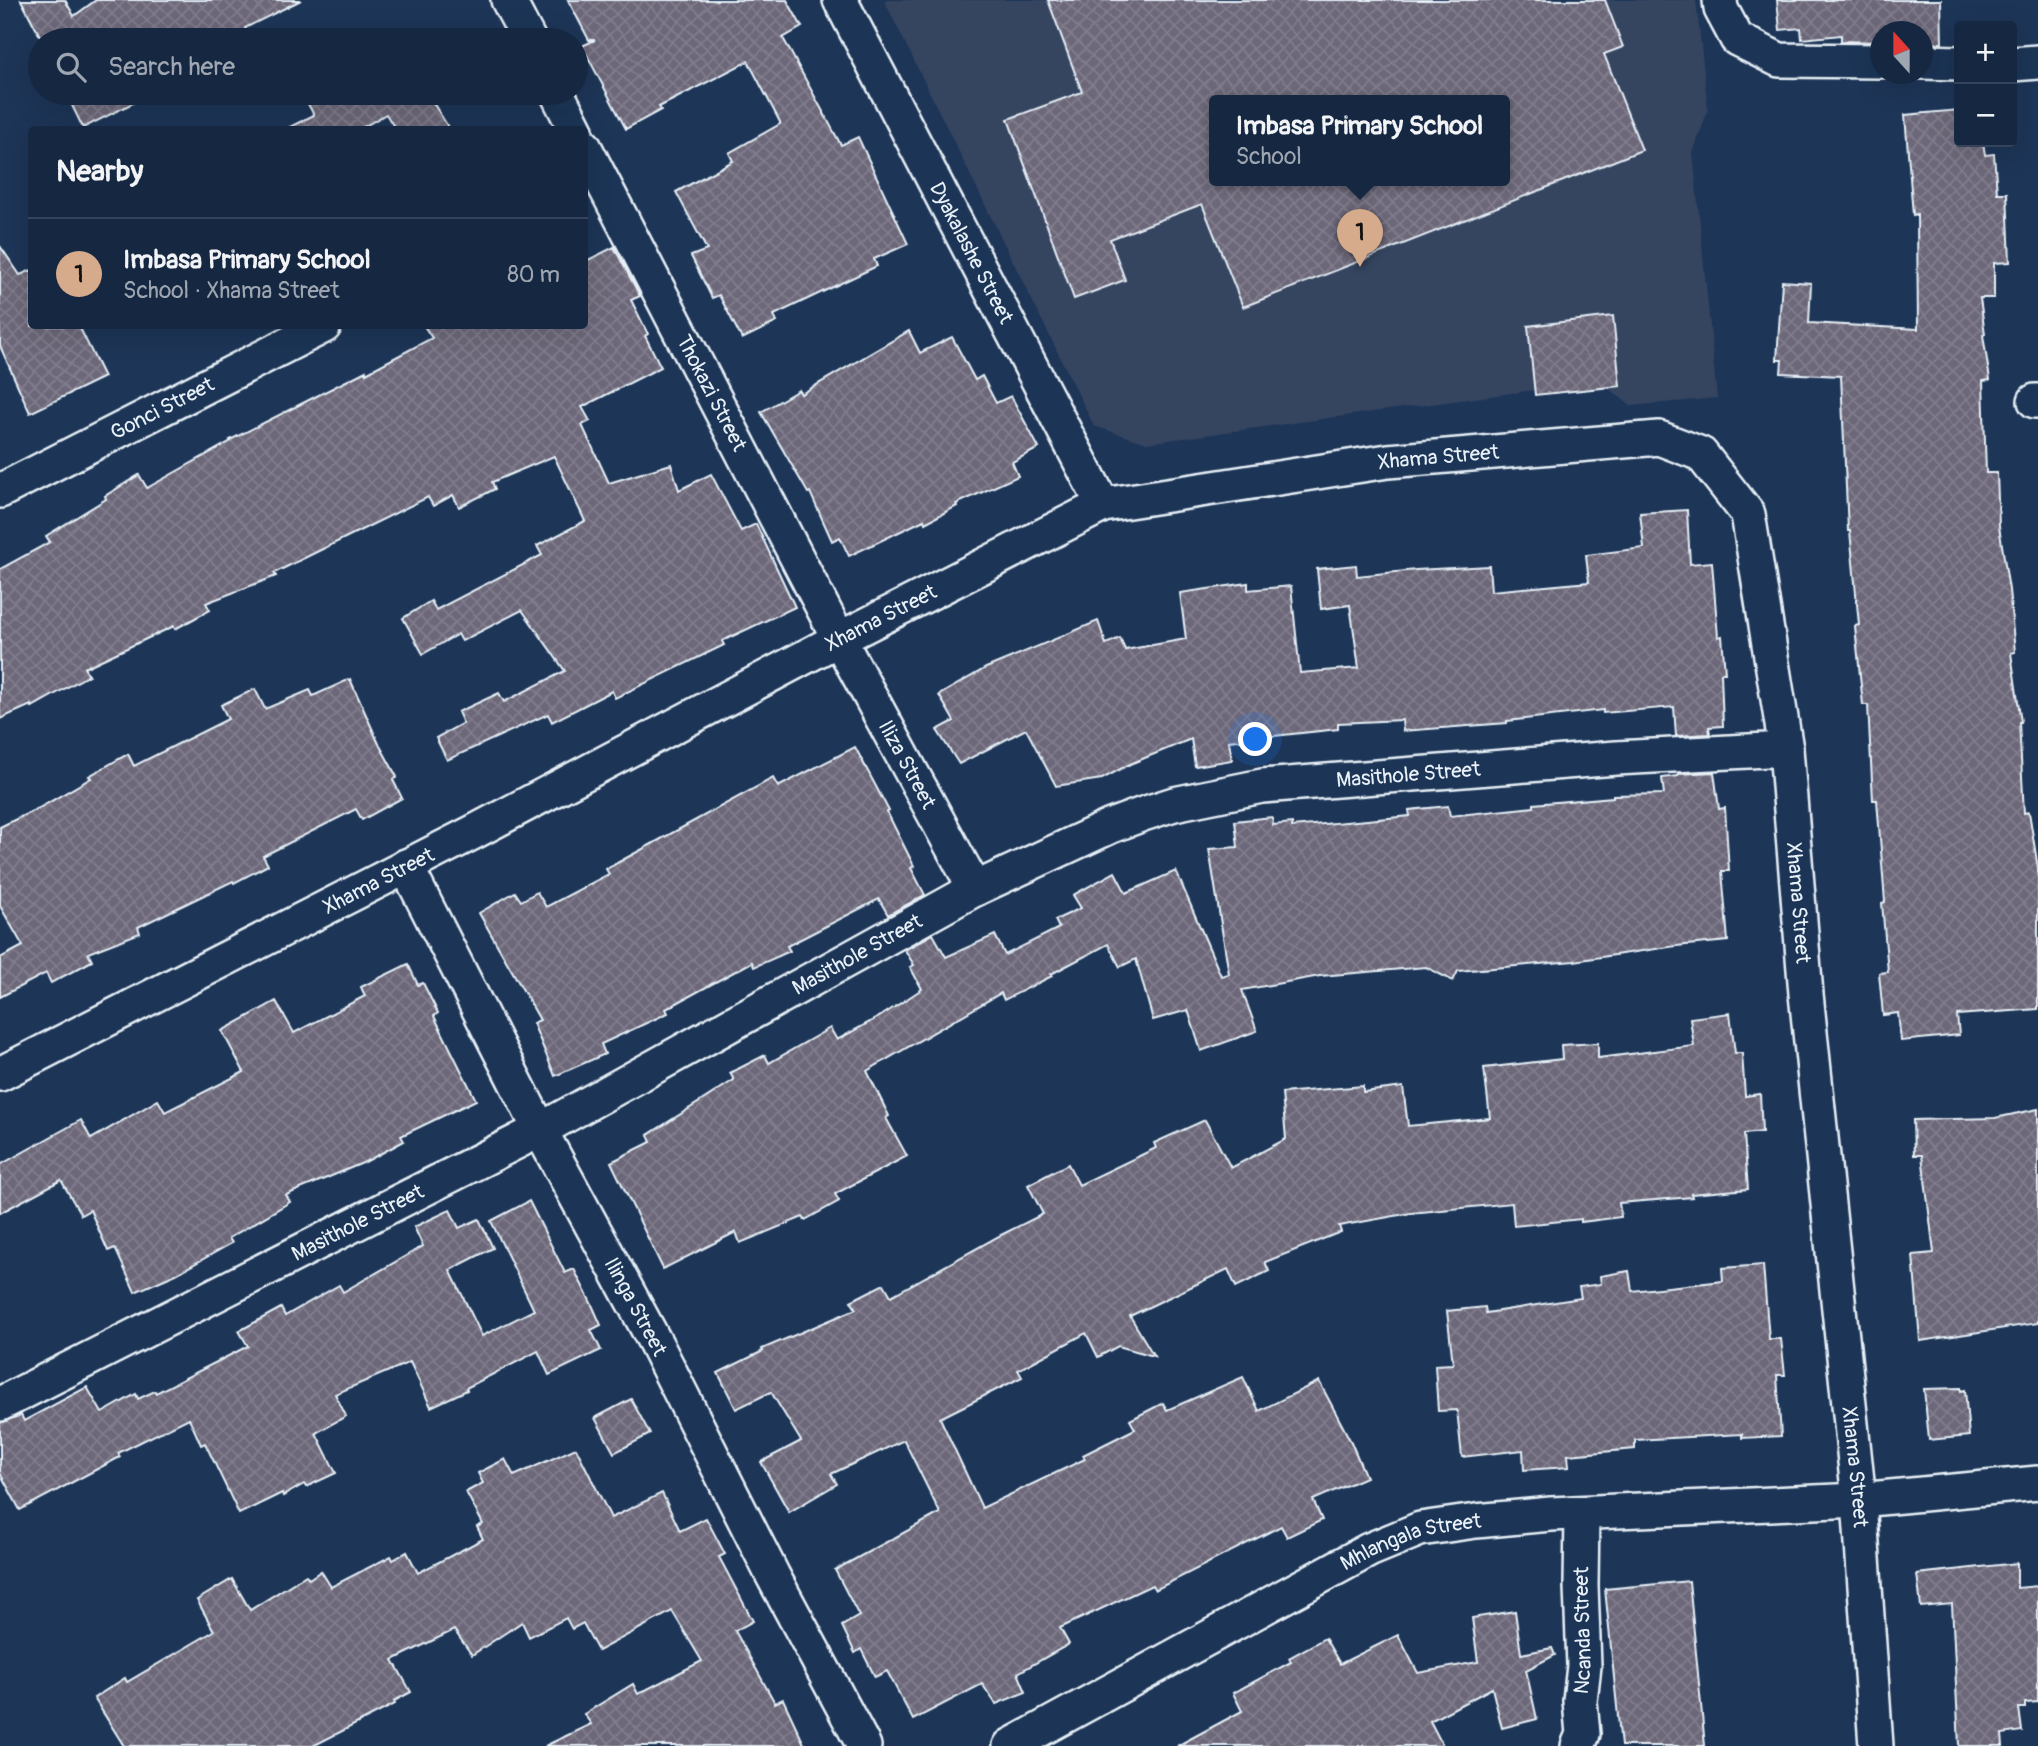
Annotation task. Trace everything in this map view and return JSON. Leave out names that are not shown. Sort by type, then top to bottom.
[{"type":"street","points":[[508,0],[523,28]]},
{"type":"street","name":"Dyakalashe Street","points":[[840,0],[1103,505]]},
{"type":"street","points":[[1720,0],[1721,9],[1737,39],[1779,60],[1870,61]]},
{"type":"street","points":[[1933,62],[1954,63]]},
{"type":"street","points":[[2017,64],[2038,62]]},
{"type":"street","points":[[563,105],[574,126]]},
{"type":"street","name":"Thokazi Street","points":[[588,163],[594,188],[839,639]]},
{"type":"street","name":"Gonci Street","points":[[0,491],[318,329]]},
{"type":"street","name":"Xhama Street","points":[[0,1074],[1103,505],[1388,461],[1659,439],[1702,454],[1748,513],[1786,749],[1806,994],[1859,1500],[1877,1746]]},
{"type":"street","name":"Iliza Street","points":[[839,639],[975,889]]},
{"type":"street","name":"Masithole Street","points":[[0,1404],[540,1130],[975,889],[1143,814],[1174,804],[1262,786],[1616,758],[1786,749]]},
{"type":"street","name":"Ilinga Street","points":[[406,866],[540,1130],[656,1344],[773,1576],[864,1746]]},
{"type":"street","points":[[1859,1500],[2038,1483]]},
{"type":"street","name":"Mhlangala Street","points":[[1010,1746],[1369,1550],[1420,1529],[1489,1520],[1582,1513],[1859,1500]]},
{"type":"street","name":"Ncanda Street","points":[[1578,1746],[1583,1734],[1580,1701],[1584,1666],[1582,1513]]},
{"type":"shaded area","points":[[884,0],[1696,0],[1708,110],[1693,153],[1717,398],[1631,406],[1599,381],[1147,443],[1094,426]]},
{"type":"building","points":[[21,0],[65,0],[74,16],[96,0],[301,0],[245,28],[36,28]]},
{"type":"building","points":[[568,0],[787,0],[802,27],[783,38],[841,145],[858,137],[908,244],[874,259],[877,266],[774,315],[777,322],[742,339],[719,295],[712,298],[691,256],[707,250],[676,192],[733,161],[729,153],[780,122],[748,61],[659,107],[661,110],[626,129],[588,57],[588,43],[595,40],[589,40],[588,28],[583,28]]},
{"type":"building","points":[[1048,0],[1605,0],[1623,47],[1604,54],[1642,150],[1243,307],[1202,204],[1110,239],[1125,280],[1074,299],[1008,119],[1082,92]]},
{"type":"building","points":[[1777,0],[1941,0],[1942,43],[1933,43],[1933,21],[1870,21],[1870,42],[1841,41],[1841,35],[1802,39],[1801,28],[1780,30]]},
{"type":"building","points":[[72,105],[129,105],[87,126],[82,126]]},
{"type":"building","points":[[309,105],[434,105],[448,126],[394,126],[386,114],[365,126],[292,126],[314,115]]},
{"type":"building","points":[[1954,110],[1954,147],[1984,147],[1985,155],[1994,154],[1997,193],[2007,193],[2010,262],[1994,263],[1994,298],[1980,298],[1990,380],[1983,381],[1986,473],[1997,473],[1999,526],[2015,652],[2011,653],[2021,722],[2024,813],[2029,812],[2038,868],[2038,1009],[1957,1015],[1959,1035],[1901,1041],[1898,1013],[1883,1015],[1879,973],[1888,972],[1882,903],[1885,902],[1877,800],[1873,800],[1868,705],[1863,705],[1855,626],[1859,625],[1848,531],[1841,376],[1781,373],[1782,360],[1777,360],[1782,281],[1811,283],[1809,323],[1918,329],[1917,214],[1913,215],[1905,115]]},
{"type":"building","points":[[0,246],[20,275],[28,272],[28,329],[80,329],[104,377],[30,413],[0,346]]},
{"type":"building","points":[[614,247],[640,296],[631,300],[661,367],[582,407],[590,421],[582,425],[609,483],[671,464],[679,490],[711,474],[741,531],[756,524],[795,607],[722,641],[724,645],[615,698],[612,691],[552,722],[548,714],[447,760],[436,738],[463,723],[458,712],[499,693],[504,702],[565,671],[522,610],[462,641],[458,634],[423,654],[403,618],[431,601],[436,610],[542,555],[537,546],[585,521],[554,456],[492,482],[495,489],[459,507],[453,495],[433,506],[428,497],[274,573],[276,576],[206,603],[210,610],[175,629],[174,626],[84,668],[89,675],[32,707],[31,705],[0,719],[0,569],[50,542],[46,536],[139,475],[147,488],[230,440],[432,338],[426,329],[588,329],[588,260]]},
{"type":"building","points":[[1613,316],[1620,386],[1535,395],[1528,326]]},
{"type":"building","points":[[909,331],[920,353],[952,337],[975,380],[982,376],[996,403],[1011,396],[1039,448],[1012,462],[1018,476],[956,504],[957,506],[925,523],[924,520],[849,556],[840,537],[832,541],[810,492],[808,493],[761,412],[799,390],[801,394]]},
{"type":"building","points":[[1687,510],[1690,564],[1712,562],[1718,637],[1722,636],[1725,673],[1721,673],[1723,726],[1709,727],[1710,734],[1676,736],[1674,707],[1603,713],[1603,710],[1507,723],[1403,731],[1402,720],[1338,723],[1338,729],[1229,741],[1232,760],[1195,766],[1191,739],[1130,764],[1102,779],[1056,786],[1026,729],[959,764],[937,730],[954,721],[939,695],[986,668],[1098,621],[1106,644],[1120,638],[1125,650],[1186,639],[1180,593],[1248,583],[1248,590],[1291,586],[1300,673],[1359,668],[1350,605],[1321,609],[1317,569],[1356,565],[1357,576],[1489,566],[1491,591],[1589,582],[1586,555],[1644,548],[1640,513]]},
{"type":"building","points":[[350,679],[397,777],[393,780],[402,798],[362,820],[356,809],[263,856],[268,865],[138,927],[140,933],[88,953],[92,961],[51,983],[46,973],[0,997],[0,958],[23,946],[0,906],[0,827],[39,808],[128,754],[134,766],[228,719],[221,705],[255,689],[265,709],[310,690],[313,696]]},
{"type":"building","points":[[855,747],[889,811],[887,812],[914,866],[911,868],[925,895],[888,915],[879,899],[787,946],[790,951],[754,967],[752,962],[666,1009],[668,1013],[601,1044],[605,1054],[555,1076],[533,1023],[540,1020],[479,913],[515,892],[521,901],[537,892],[546,907],[609,874],[606,869],[773,778],[778,787]]},
{"type":"building","points":[[1714,772],[1719,809],[1725,808],[1729,871],[1722,871],[1728,941],[1574,961],[1458,971],[1453,981],[1426,967],[1320,976],[1242,990],[1257,1031],[1201,1051],[1188,1010],[1153,1020],[1136,959],[1120,967],[1108,944],[1004,1000],[1001,993],[867,1071],[889,1116],[886,1118],[907,1156],[835,1194],[839,1201],[805,1220],[803,1217],[740,1243],[736,1232],[663,1269],[611,1162],[651,1142],[648,1135],[734,1080],[730,1073],[765,1055],[769,1063],[830,1028],[837,1040],[922,989],[910,967],[914,965],[905,950],[933,934],[946,957],[995,935],[1005,955],[1059,928],[1055,920],[1081,908],[1073,895],[1115,872],[1126,893],[1176,871],[1221,976],[1229,974],[1209,849],[1238,847],[1235,821],[1272,817],[1273,825],[1292,823],[1292,827],[1410,816],[1409,810],[1448,806],[1450,816],[1613,795],[1664,794],[1662,778],[1678,774]]},
{"type":"building","points":[[408,964],[418,985],[423,983],[438,1013],[434,1016],[476,1100],[401,1136],[404,1141],[365,1162],[286,1195],[290,1202],[229,1238],[232,1243],[176,1274],[135,1292],[115,1248],[108,1251],[90,1210],[81,1215],[61,1180],[0,1213],[0,1165],[81,1120],[91,1139],[158,1100],[165,1112],[244,1072],[222,1031],[276,1001],[294,1033],[365,996],[361,987]]},
{"type":"building","points":[[1730,1013],[1735,1053],[1742,1053],[1745,1096],[1760,1094],[1762,1132],[1744,1134],[1748,1189],[1619,1203],[1621,1217],[1581,1222],[1581,1219],[1514,1226],[1512,1203],[1411,1213],[1339,1226],[1341,1232],[1265,1262],[1269,1271],[1236,1287],[1228,1269],[1130,1316],[1154,1356],[1118,1346],[1098,1357],[1086,1333],[1018,1370],[1022,1377],[940,1418],[982,1508],[1085,1459],[1083,1455],[1135,1429],[1130,1420],[1163,1403],[1167,1410],[1243,1377],[1259,1411],[1319,1381],[1366,1477],[1313,1500],[1322,1520],[1287,1537],[1281,1526],[1155,1590],[1152,1585],[1060,1628],[1069,1644],[1018,1673],[1026,1692],[996,1704],[982,1684],[913,1720],[887,1671],[875,1677],[861,1649],[855,1653],[842,1626],[859,1616],[835,1570],[940,1513],[904,1440],[831,1474],[837,1484],[789,1512],[761,1462],[801,1441],[771,1392],[736,1409],[718,1373],[763,1351],[762,1349],[856,1309],[851,1301],[884,1284],[891,1296],[1043,1214],[1028,1185],[1068,1164],[1079,1185],[1156,1148],[1154,1143],[1205,1120],[1231,1168],[1286,1139],[1282,1093],[1363,1086],[1363,1092],[1403,1087],[1408,1126],[1490,1118],[1484,1068],[1562,1059],[1561,1045],[1598,1043],[1598,1058],[1694,1046],[1690,1018]]},
{"type":"building","points":[[2038,1109],[2038,1323],[1920,1341],[1913,1255],[1934,1253],[1922,1155],[1914,1155],[1913,1120],[1995,1118]]},
{"type":"building","points":[[529,1201],[565,1273],[574,1269],[593,1307],[601,1325],[591,1330],[601,1350],[549,1375],[538,1351],[431,1407],[410,1362],[335,1394],[346,1416],[316,1433],[336,1473],[306,1487],[304,1484],[283,1496],[282,1493],[239,1514],[205,1443],[201,1445],[189,1418],[118,1453],[120,1457],[20,1510],[0,1473],[0,1423],[21,1415],[24,1421],[87,1387],[102,1413],[136,1394],[138,1399],[155,1391],[156,1393],[248,1346],[239,1331],[281,1308],[285,1316],[339,1285],[343,1292],[423,1246],[414,1227],[450,1210],[459,1228],[479,1219],[493,1248],[450,1270],[482,1336],[534,1310],[491,1221]]},
{"type":"building","points":[[1763,1265],[1769,1339],[1781,1339],[1785,1375],[1777,1375],[1781,1436],[1742,1438],[1742,1434],[1635,1440],[1635,1449],[1568,1455],[1569,1467],[1524,1470],[1523,1450],[1462,1457],[1457,1410],[1438,1411],[1435,1365],[1453,1364],[1447,1311],[1485,1307],[1486,1313],[1581,1298],[1579,1287],[1601,1284],[1600,1276],[1629,1271],[1632,1291],[1723,1281],[1722,1268]]},
{"type":"building","points":[[1961,1388],[1961,1391],[1965,1390],[1969,1436],[1929,1440],[1924,1389]]},
{"type":"building","points":[[631,1399],[650,1434],[614,1453],[595,1418]]},
{"type":"building","points":[[576,1448],[611,1518],[662,1493],[680,1531],[706,1518],[725,1554],[719,1557],[753,1621],[735,1631],[775,1703],[783,1699],[805,1746],[545,1746],[591,1724],[584,1714],[633,1684],[638,1694],[702,1661],[672,1611],[598,1651],[583,1623],[572,1629],[566,1618],[529,1637],[522,1622],[472,1655],[454,1630],[393,1660],[411,1692],[394,1701],[395,1704],[313,1746],[124,1746],[94,1698],[125,1678],[127,1682],[214,1631],[197,1600],[232,1579],[250,1610],[306,1575],[309,1579],[321,1571],[331,1587],[391,1556],[393,1560],[407,1552],[418,1573],[483,1539],[477,1527],[483,1524],[466,1492],[483,1483],[478,1473],[505,1459],[514,1476]]},
{"type":"building","points":[[2017,1563],[2017,1588],[2038,1586],[2038,1702],[2025,1703],[2025,1708],[2019,1708],[2022,1731],[2002,1734],[2003,1746],[1959,1746],[1952,1604],[1921,1607],[1917,1574]]},
{"type":"building","points":[[1689,1581],[1705,1746],[1621,1746],[1605,1589]]},
{"type":"building","points":[[1515,1611],[1521,1654],[1552,1648],[1555,1655],[1526,1670],[1537,1719],[1502,1728],[1492,1688],[1430,1721],[1443,1746],[1177,1746],[1242,1711],[1233,1693],[1291,1662],[1289,1658],[1325,1638],[1340,1664],[1398,1635],[1418,1673],[1478,1662],[1472,1618]]},
{"type":"place","name":"Imbasa Primary School","points":[[1360,267]]}]
